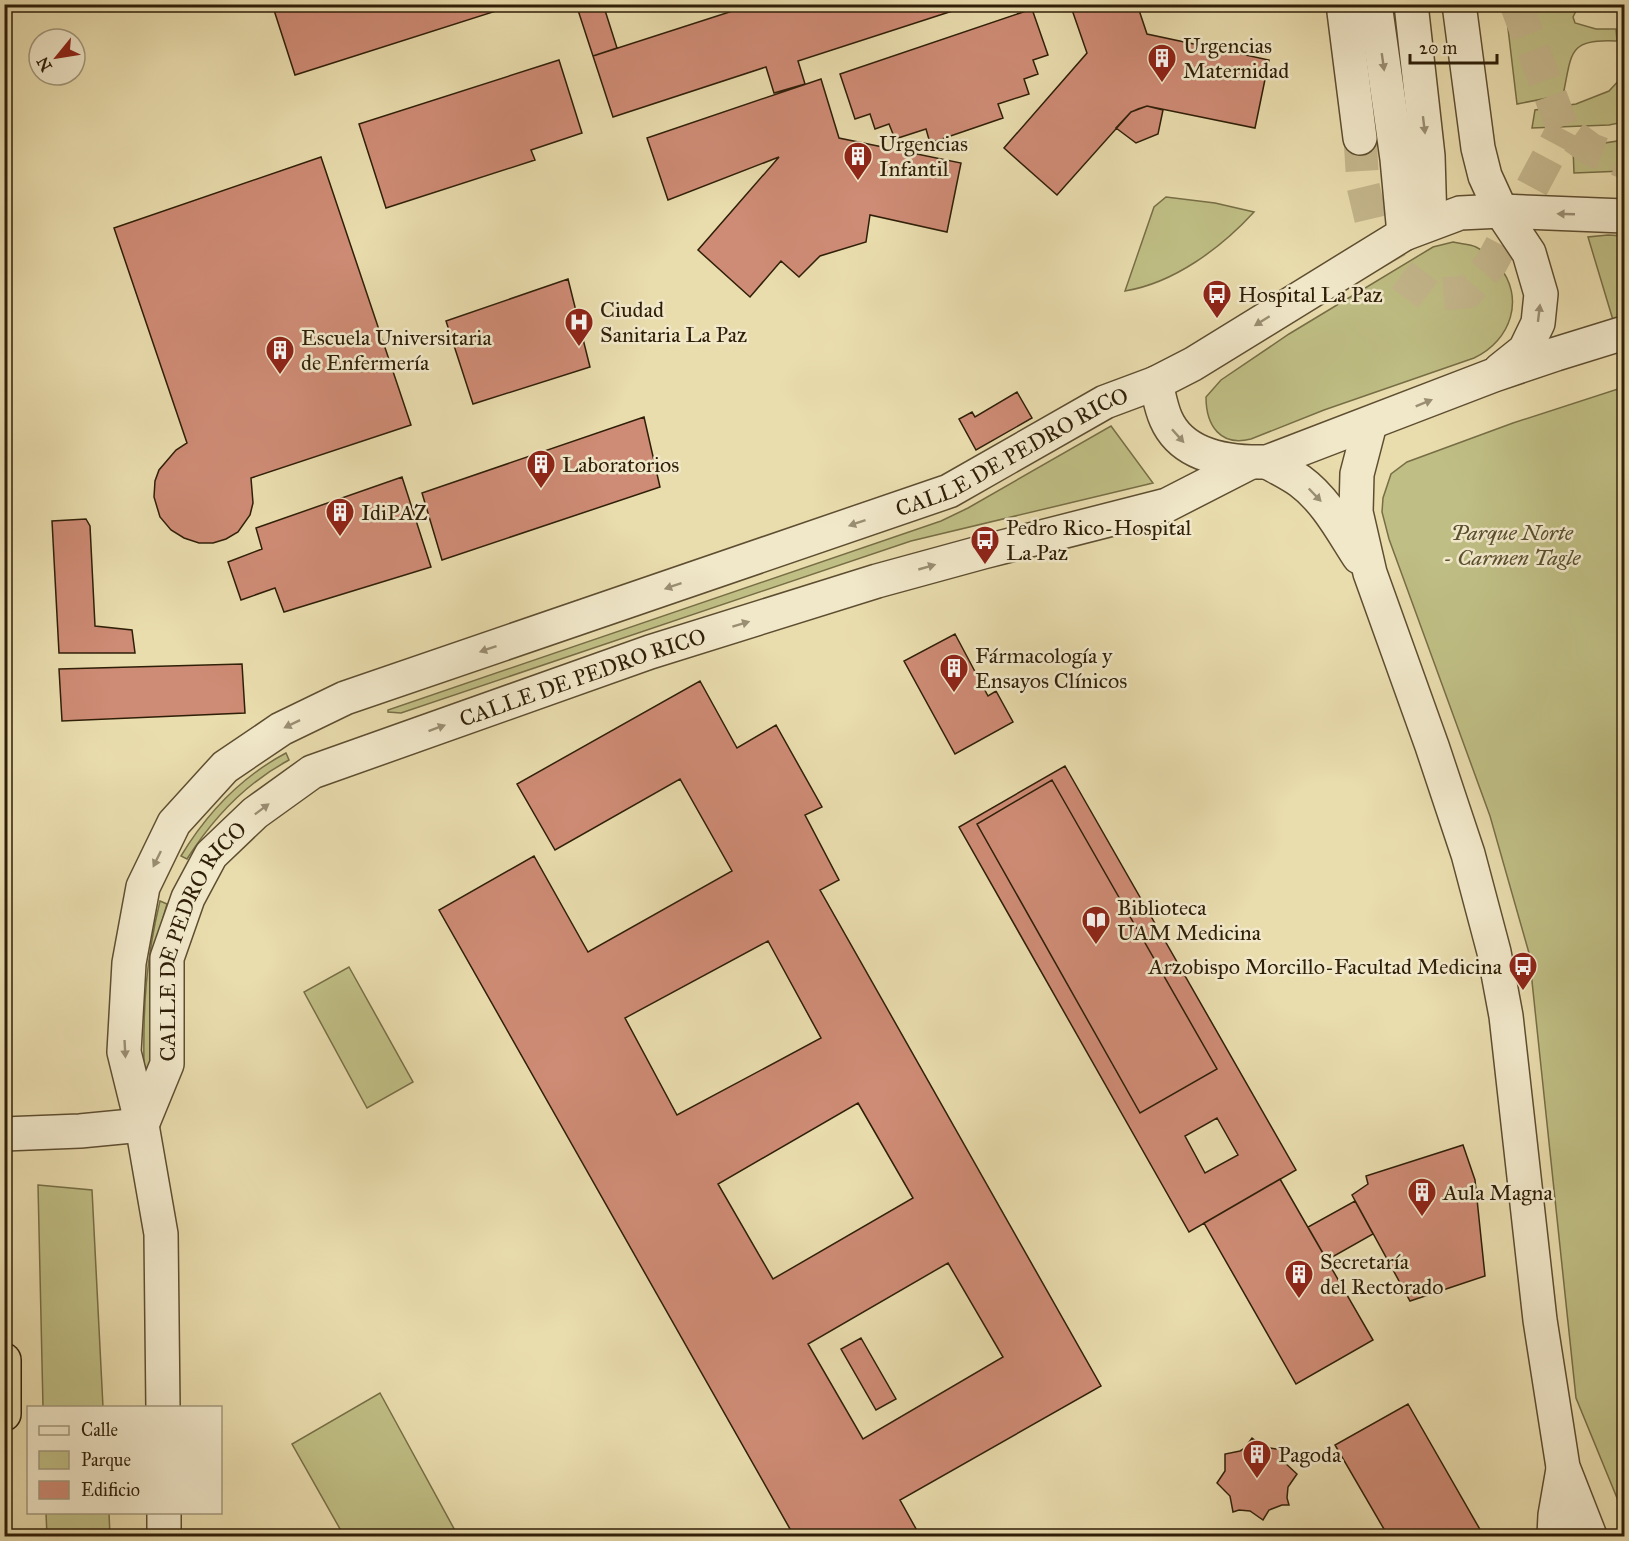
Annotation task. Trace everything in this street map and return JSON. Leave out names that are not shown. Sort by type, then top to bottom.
[{"type":"highway","points":[[4,1360],[4,1414]]},
{"type":"street","points":[[1343,4],[1360,138]]},
{"type":"street","points":[[1375,4],[1397,159],[1417,228]]},
{"type":"street","points":[[1411,4],[1428,156],[1417,228]]},
{"type":"street","points":[[1459,4],[1478,148],[1485,176],[1501,211]]},
{"type":"street","name":"CALLE DE PEDRO RICO","points":[[1494,375],[1525,350],[1538,323],[1541,294],[1529,253],[1501,211]]},
{"type":"street","name":"CALLE DE PEDRO RICO","points":[[163,1406],[162,1234],[142,1125],[124,1053],[129,963],[143,887],[174,823],[225,767],[281,729],[345,698],[949,491],[1106,402],[1156,383],[1193,364],[1417,228],[1460,213],[1501,211],[1624,216]]},
{"type":"street","name":"CALLE DE PEDRO RICO","points":[[142,1125],[167,1064],[167,958],[188,898],[211,855],[255,813],[312,771],[650,652],[843,592],[983,552],[1167,505],[1258,463],[1370,424],[1494,375],[1624,333]]},
{"type":"street","name":"CALLE DE PEDRO RICO","points":[[1156,383],[1166,420],[1178,438],[1195,451],[1221,459],[1258,463]]},
{"type":"street","points":[[1370,424],[1357,474],[1356,512],[1370,573],[1468,854],[1494,952],[1506,1016],[1540,1320],[1563,1467],[1590,1536]]},
{"type":"street","points":[[1258,463],[1301,481],[1327,509],[1370,573]]},
{"type":"street","points":[[4,1134],[67,1132],[142,1125]]},
{"type":"street","points":[[1554,1536],[1563,1467]]},
{"type":"street","points":[[164,1514],[164,1536]]},
{"type":"green space","points":[[1543,5],[1579,5],[1573,17],[1575,23],[1596,29],[1616,29],[1617,41],[1589,42],[1575,51],[1568,69],[1563,95],[1517,104],[1507,20]]},
{"type":"green space","points":[[1624,75],[1624,122],[1609,125],[1532,128],[1535,110],[1576,104],[1609,91]]},
{"type":"green space","points":[[1624,140],[1624,171],[1574,173],[1573,148]]},
{"type":"green space","points":[[1166,197],[1215,203],[1254,212],[1212,251],[1196,262],[1161,280],[1125,291],[1154,207]]},
{"type":"green space","points":[[1624,236],[1624,317],[1613,320],[1588,237]]},
{"type":"green space","points":[[1453,242],[1474,246],[1482,251],[1498,265],[1507,277],[1512,304],[1510,317],[1505,330],[1487,350],[1474,358],[1324,410],[1251,439],[1231,440],[1217,432],[1209,417],[1206,397],[1221,380],[1289,334],[1433,247]]},
{"type":"green space","name":"Parque Norte - Carmen Tagle","points":[[1624,387],[1624,1515],[1576,1398],[1529,953],[1490,816],[1389,539],[1382,512],[1383,498],[1391,474],[1407,462],[1513,423]]},
{"type":"green space","points":[[1111,426],[1153,483],[911,541],[401,713],[388,712],[388,710],[941,521],[968,508]]},
{"type":"green space","points":[[286,753],[289,760],[259,779],[232,803],[208,829],[187,859],[181,856],[202,825],[226,797],[254,773]]},
{"type":"green space","points":[[160,901],[167,904],[154,964],[151,1005],[152,1066],[148,1070],[144,1065],[145,1002],[151,943]]},
{"type":"green space","points":[[349,967],[413,1082],[367,1108],[304,992]]},
{"type":"green space","points":[[38,1185],[92,1190],[103,1406],[43,1406]]},
{"type":"green space","points":[[380,1393],[458,1536],[344,1536],[292,1444]]},
{"type":"green space","points":[[46,1514],[109,1514],[110,1536],[47,1536]]},
{"type":"building","points":[[272,4],[518,4],[295,75]]},
{"type":"building","points":[[576,4],[603,4],[617,48],[593,56]]},
{"type":"building","points":[[744,4],[974,4],[798,61],[805,84],[774,93],[766,67],[613,117],[593,56],[745,7]]},
{"type":"building","name":"Urgencias Maternidad","points":[[1070,4],[1137,4],[1147,34],[1269,60],[1255,128],[1147,106],[1138,109],[1131,112],[1057,195],[1004,148],[1087,53]]},
{"type":"building","points":[[1032,9],[1048,55],[1033,60],[1038,74],[1024,79],[1029,94],[998,104],[1003,118],[930,143],[926,129],[895,139],[889,124],[875,129],[870,114],[855,119],[840,74]]},
{"type":"building","points":[[559,60],[582,133],[531,150],[535,160],[386,208],[359,124]]},
{"type":"building","name":"Urgencias Infantil","points":[[821,79],[839,138],[961,163],[947,232],[870,215],[866,242],[820,256],[799,277],[781,261],[750,297],[698,250],[779,157],[668,200],[647,138]]},
{"type":"building","points":[[1147,106],[1163,110],[1158,134],[1136,143],[1116,128],[1131,112]]},
{"type":"building","name":"Escuela Universitaria de Enfermería","points":[[321,157],[411,425],[251,478],[253,503],[250,515],[238,532],[213,543],[199,543],[184,538],[171,530],[160,517],[154,497],[155,481],[159,470],[176,450],[187,443],[114,228]]},
{"type":"building","points":[[568,279],[590,367],[473,404],[446,321]]},
{"type":"building","points":[[1017,392],[1032,418],[976,450],[959,419],[972,412],[975,417]]},
{"type":"building","name":"Laboratorios","points":[[644,417],[660,487],[442,560],[422,493]]},
{"type":"building","name":"IdiPAZ","points":[[402,477],[431,567],[284,612],[275,588],[241,600],[228,562],[262,549],[256,528]]},
{"type":"building","points":[[86,519],[90,526],[95,626],[132,630],[135,653],[59,653],[52,521]]},
{"type":"building","name":"Fármacología y Ensayos Clínicos","points":[[955,634],[988,696],[996,691],[1013,722],[955,754],[904,661]]},
{"type":"building","points":[[242,664],[245,713],[62,721],[59,669]]},
{"type":"building","points":[[700,681],[737,748],[776,725],[822,807],[805,815],[839,880],[820,890],[1101,1386],[900,1500],[920,1536],[794,1536],[439,910],[534,856],[588,952],[732,871],[680,779],[555,850],[517,784]],"holes":[[[768,941],[821,1038],[677,1115],[625,1018]],[[858,1103],[913,1198],[773,1279],[718,1184]],[[948,1263],[1003,1357],[863,1439],[808,1344]]]},
{"type":"building","points":[[1065,766],[1296,1170],[1189,1232],[959,827]],"holes":[[[1052,780],[1217,1069],[1140,1113],[977,824]],[[1217,1118],[1238,1155],[1205,1173],[1185,1136]]]},
{"type":"building","name":"Biblioteca UAM Medicina","points":[[1052,780],[1217,1069],[1140,1113],[977,824]]},
{"type":"building","name":"Aula Magna","points":[[1463,1145],[1475,1180],[1485,1276],[1410,1301],[1352,1195],[1368,1184],[1366,1176]]},
{"type":"building","name":"Secretaría del Rectorado","points":[[1280,1179],[1373,1340],[1296,1384],[1204,1223]]},
{"type":"building","points":[[1355,1201],[1373,1234],[1327,1260],[1308,1227]]},
{"type":"building","points":[[861,1338],[896,1399],[876,1410],[841,1349]]},
{"type":"building","points":[[1408,1404],[1482,1533],[1475,1536],[1388,1536],[1335,1445]]},
{"type":"building","name":"Pagoda","points":[[1252,1438],[1264,1447],[1276,1449],[1282,1447],[1284,1462],[1297,1474],[1288,1487],[1289,1505],[1269,1510],[1263,1520],[1250,1511],[1233,1512],[1230,1496],[1217,1483],[1225,1471],[1225,1454],[1240,1451]]},
{"type":"tunnel","points":[[1516,4],[1563,129],[1592,150],[1624,162]]},
{"type":"tunnel","points":[[1360,138],[1363,186],[1374,232],[1395,270],[1428,295],[1467,292],[1491,264],[1563,129]]},
{"type":"place","name":"Urgencias Maternidad","points":[[1162,84]]},
{"type":"place","name":"Urgencias Infantil","points":[[858,182]]},
{"type":"place","name":"Hospital La Paz","points":[[1217,320]]},
{"type":"place","name":"Ciudad Sanitaria La Paz","points":[[579,348]]},
{"type":"place","name":"Escuela Universitaria de Enfermería","points":[[280,376]]},
{"type":"place","name":"Laboratorios","points":[[541,490]]},
{"type":"place","name":"IdiPAZ","points":[[340,538]]},
{"type":"place","name":"Pedro Rico-Hospital La Paz","points":[[985,566]]},
{"type":"place","name":"Fármacología y Ensayos Clínicos","points":[[954,694]]},
{"type":"place","name":"Biblioteca UAM Medicina","points":[[1096,946]]},
{"type":"place","name":"Arzobispo Morcillo-Facultad Medicina","points":[[1523,992]]},
{"type":"place","name":"Aula Magna","points":[[1422,1218]]},
{"type":"place","name":"Secretaría del Rectorado","points":[[1299,1300]]},
{"type":"place","name":"Pagoda","points":[[1257,1480]]}]
